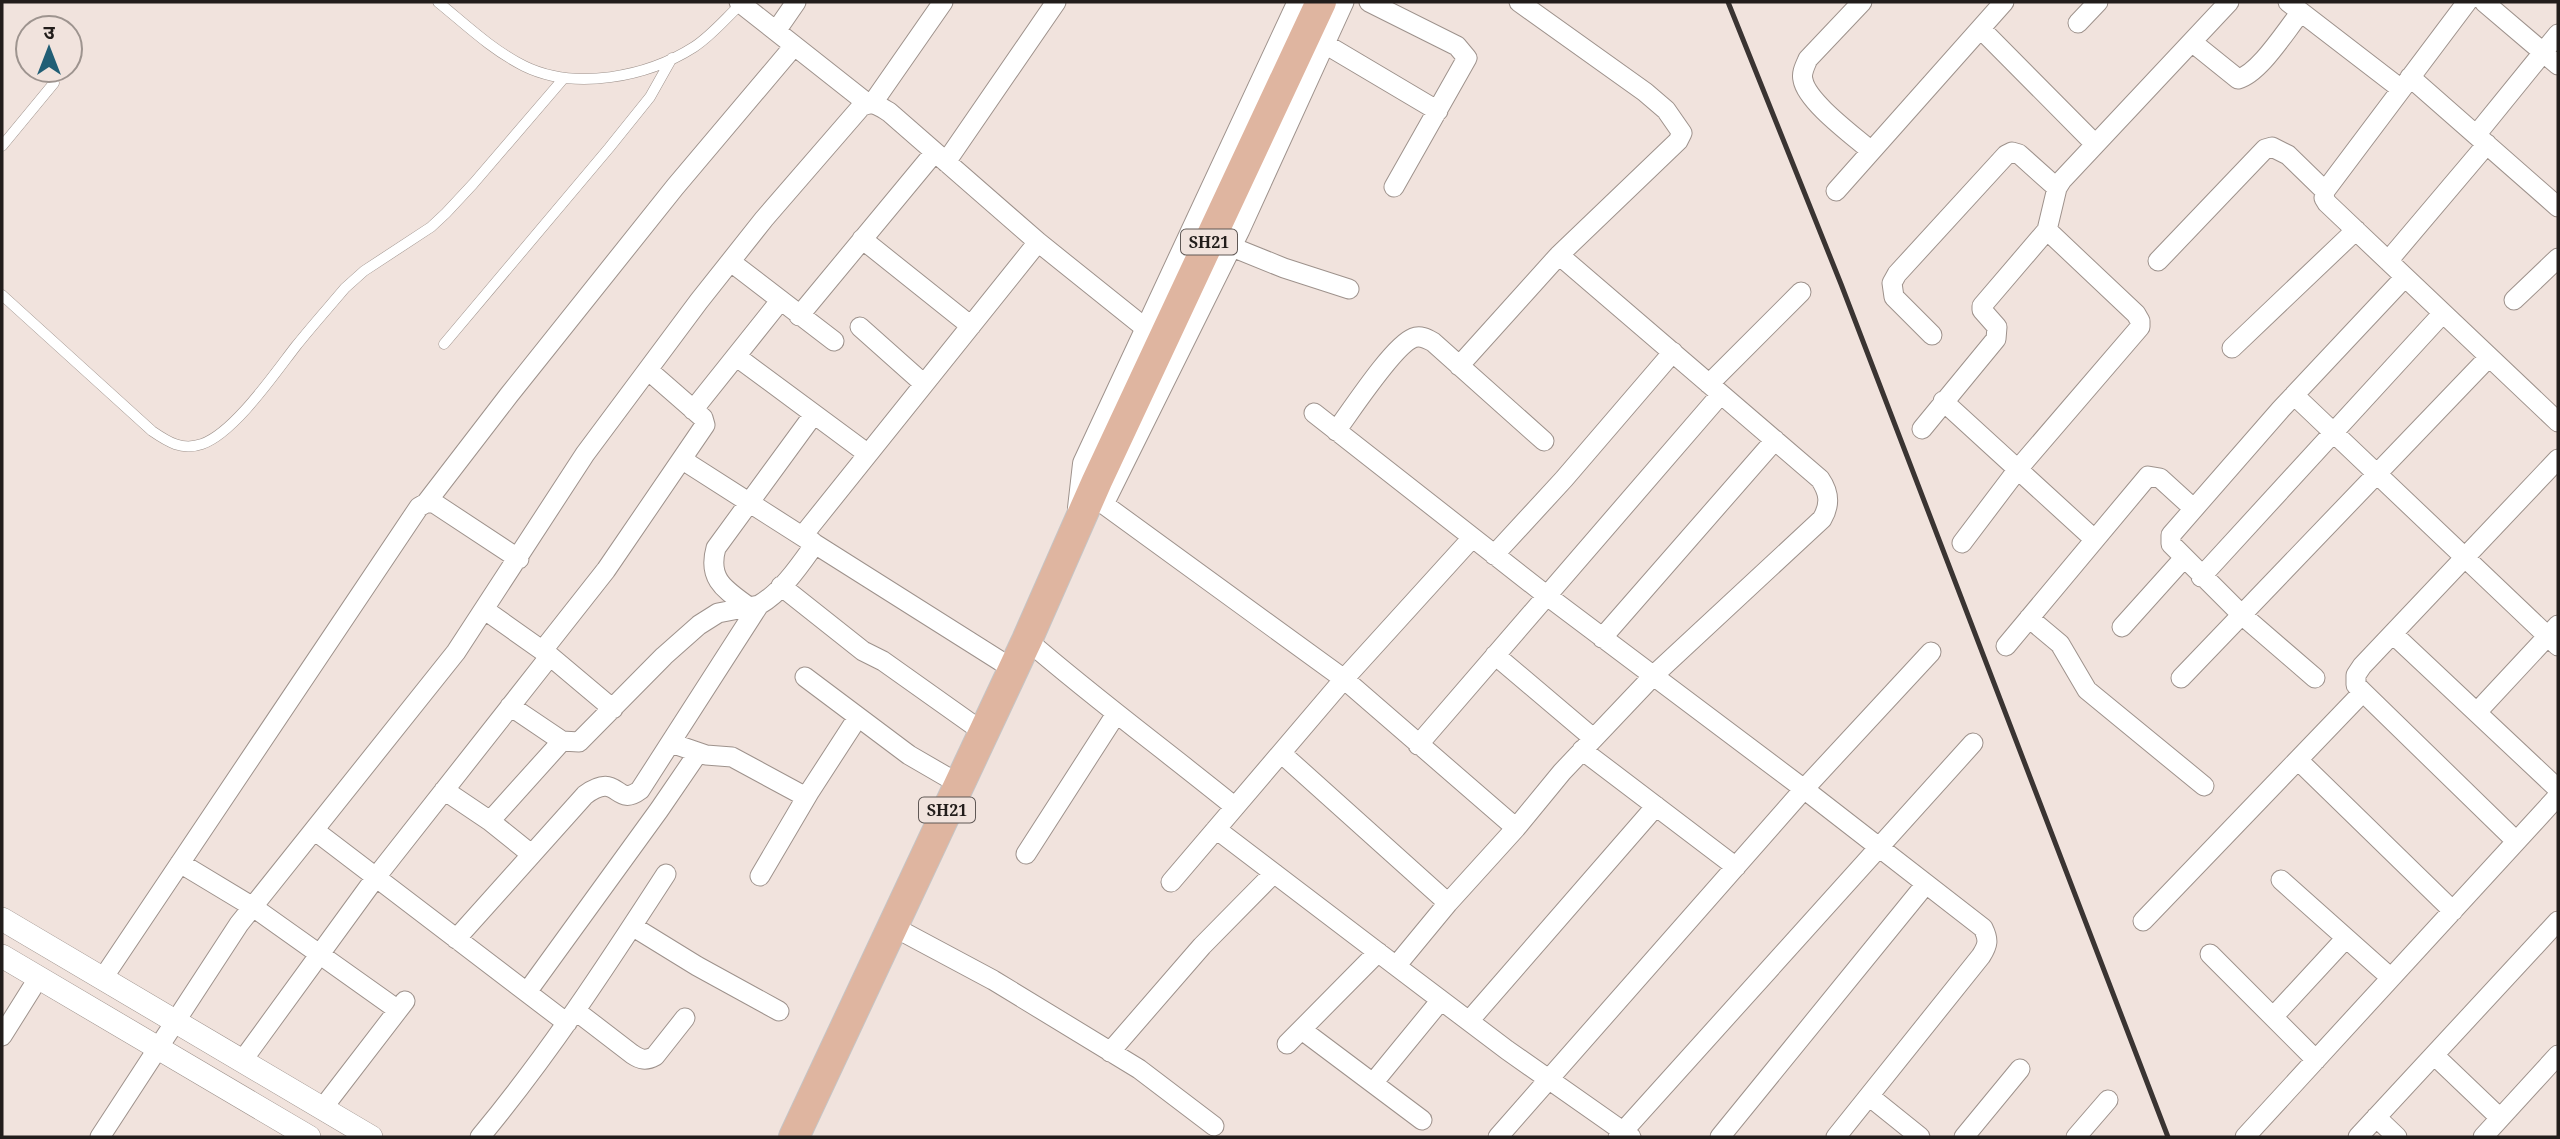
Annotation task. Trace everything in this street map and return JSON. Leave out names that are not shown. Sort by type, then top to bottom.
[{"type":"main road","points":[[1093,500],[1086,464],[1301,2]]},
{"type":"main road","name":"SH21","points":[[794,1137],[1093,500],[1321,2]]},
{"type":"street","points":[[776,31],[796,2]]},
{"type":"street","points":[[100,1137],[253,907],[456,652],[585,454],[730,262],[856,111],[870,103],[943,2]]},
{"type":"street","points":[[799,316],[862,239],[940,157],[1056,2]]},
{"type":"street","points":[[1344,2],[1232,247],[1093,500],[1344,679],[1516,828]]},
{"type":"street","points":[[1369,2],[1463,51],[1467,58],[1394,187]]},
{"type":"street","points":[[1459,366],[1559,255],[1678,141],[1682,133],[1667,110],[1646,92],[1519,2]]},
{"type":"street","points":[[1862,2],[1808,60],[1803,68],[1802,80],[1816,102],[1871,151]]},
{"type":"street","points":[[1836,191],[2004,2]]},
{"type":"street","points":[[2078,23],[2098,2]]},
{"type":"street","points":[[1922,429],[1996,339],[1998,330],[1982,310],[1984,303],[2047,230],[2057,188],[2062,180],[2229,2]]},
{"type":"street","points":[[2467,2],[2325,191],[2324,198],[2558,422]]},
{"type":"street","points":[[2484,2],[2551,58]]},
{"type":"street","points":[[740,3],[870,103],[889,112],[1038,242],[1149,331]]},
{"type":"street","points":[[2192,42],[2238,79],[2246,77],[2256,68],[2295,7],[2406,83],[2481,139],[2558,207]]},
{"type":"street","points":[[1981,29],[2095,144]]},
{"type":"street","points":[[2388,261],[2481,139],[2551,58],[2558,34]]},
{"type":"street","points":[[1325,44],[1438,111]]},
{"type":"street","points":[[103,978],[412,516],[426,503],[666,198],[794,46]]},
{"type":"street","points":[[2158,261],[2265,149],[2272,148],[2288,155],[2325,191]]},
{"type":"street","points":[[1932,335],[1894,297],[1892,282],[1896,274],[2006,155],[2012,152],[2019,154],[2057,188]]},
{"type":"street","points":[[1962,542],[2018,469],[2140,327],[2136,314],[2047,230]]},
{"type":"street","points":[[2232,348],[2356,230]]},
{"type":"street","points":[[862,239],[971,326]]},
{"type":"street","points":[[811,542],[806,533],[808,529],[1038,242]]},
{"type":"street","points":[[1232,247],[1284,268],[1349,289]]},
{"type":"street","points":[[1396,966],[1588,744],[1654,675],[1826,512],[1828,490],[1820,479],[1559,255]]},
{"type":"street","points":[[2514,300],[2558,258]]},
{"type":"street","points":[[730,262],[834,341]]},
{"type":"street","points":[[2315,678],[2201,576],[2171,544],[2171,535],[2294,395],[2405,277]]},
{"type":"street","points":[[1418,745],[1546,595],[1715,389],[1801,292]]},
{"type":"street","points":[[693,410],[780,301]]},
{"type":"street","points":[[2201,576],[2444,313]]},
{"type":"street","points":[[860,327],[924,384]]},
{"type":"street","points":[[1336,431],[1399,348],[1416,337],[1426,337],[1544,441]]},
{"type":"street","points":[[1494,555],[1564,479],[1672,352]]},
{"type":"street","points":[[737,357],[868,454]]},
{"type":"street","points":[[2181,678],[2489,357]]},
{"type":"street","points":[[242,1061],[376,877],[510,706],[705,425],[703,418],[648,370]]},
{"type":"street","points":[[2294,395],[2465,557],[2555,636],[2477,712]]},
{"type":"street","points":[[1943,401],[2094,539]]},
{"type":"street","points":[[1314,413],[1494,555],[1804,789],[1983,929],[1987,946],[1836,1137]]},
{"type":"street","points":[[754,606],[718,582],[713,568],[713,557],[716,548],[814,414]]},
{"type":"street","points":[[1602,638],[1775,440]]},
{"type":"street","points":[[684,457],[688,464],[1013,669]]},
{"type":"street","points":[[2516,841],[2356,685],[2356,675],[2558,459]]},
{"type":"street","points":[[2006,646],[2148,476],[2161,478],[2193,508]]},
{"type":"street","points":[[426,503],[434,503],[519,559]]},
{"type":"street","points":[[1171,882],[1344,679],[1472,538]]},
{"type":"street","points":[[456,939],[585,795],[597,786],[606,785],[629,796],[640,790],[754,606],[781,586],[811,542]]},
{"type":"street","points":[[2122,627],[2184,558]]},
{"type":"street","points":[[781,586],[863,651],[883,661],[983,732]]},
{"type":"street","points":[[510,706],[562,741],[579,742],[664,656],[711,615],[754,606]]},
{"type":"street","points":[[485,610],[547,653],[613,709]]},
{"type":"street","points":[[2029,618],[2060,644],[2087,691],[2204,786]]},
{"type":"street","points":[[2393,634],[2558,789]]},
{"type":"street","points":[[1027,640],[1087,692],[1235,807]]},
{"type":"street","points":[[1498,1137],[1804,789],[1931,652]]},
{"type":"street","points":[[1495,654],[1656,806],[1736,867]]},
{"type":"street","points":[[805,677],[908,755],[959,784]]},
{"type":"street","points":[[2143,921],[2363,692]]},
{"type":"street","points":[[1026,854],[1116,714]]},
{"type":"street","points":[[760,876],[806,797],[858,717]]},
{"type":"street","points":[[490,821],[562,741]]},
{"type":"street","points":[[671,743],[698,753],[732,757],[806,797]]},
{"type":"street","points":[[1216,829],[1624,1135],[1973,743]]},
{"type":"street","points":[[527,992],[698,753]]},
{"type":"street","points":[[1281,753],[1448,903]]},
{"type":"street","points":[[2298,760],[2453,911]]},
{"type":"street","points":[[444,790],[490,821],[531,854]]},
{"type":"street","points":[[2245,1137],[2558,796]]},
{"type":"street","points":[[1469,1021],[1656,806]]},
{"type":"street","points":[[314,830],[527,992],[640,1059],[648,1060],[655,1056],[684,1018]]},
{"type":"street","points":[[180,863],[253,907],[319,954],[401,1005],[323,1108]]},
{"type":"street","points":[[1110,1052],[1202,946],[1274,873]]},
{"type":"street","points":[[480,1137],[518,1091],[571,1017],[666,874]]},
{"type":"street","points":[[2281,880],[2390,978]]},
{"type":"street","points":[[1720,1137],[1925,885]]},
{"type":"street","points":[[2,919],[103,978],[168,1035],[309,1137]]},
{"type":"street","points":[[2358,1137],[2558,921]]},
{"type":"street","points":[[632,926],[779,1011]]},
{"type":"street","points":[[892,926],[993,980],[1139,1069],[1214,1126]]},
{"type":"street","points":[[2273,1017],[2346,938]]},
{"type":"street","points":[[1287,1044],[1378,952]]},
{"type":"street","points":[[2210,954],[2316,1060]]},
{"type":"street","points":[[2,956],[39,977],[168,1035],[242,1061],[371,1137]]},
{"type":"street","points":[[2,1036],[39,977]]},
{"type":"street","points":[[1373,1083],[1441,1000]]},
{"type":"street","points":[[1302,1030],[1422,1120]]},
{"type":"street","points":[[2434,1055],[2500,1118]]},
{"type":"street","points":[[2483,1137],[2558,1055]]},
{"type":"street","points":[[1964,1137],[2020,1069]]},
{"type":"street","points":[[1869,1096],[1920,1137]]},
{"type":"street","points":[[2076,1137],[2108,1100]]},
{"type":"street","points":[[2376,1117],[2397,1137]]},
{"type":"lane","points":[[438,2],[507,57],[542,73],[564,78],[617,76],[671,58],[695,46],[740,3]]},
{"type":"lane","points":[[444,344],[650,97],[671,58]]},
{"type":"lane","points":[[2,295],[152,432],[170,444],[184,447],[203,444],[220,433],[245,409],[345,288],[365,271],[431,227],[446,213],[564,78]]},
{"type":"lane","points":[[2,146],[53,84]]},
{"type":"railway","points":[[1728,2],[1841,284],[2168,1137]]}]
